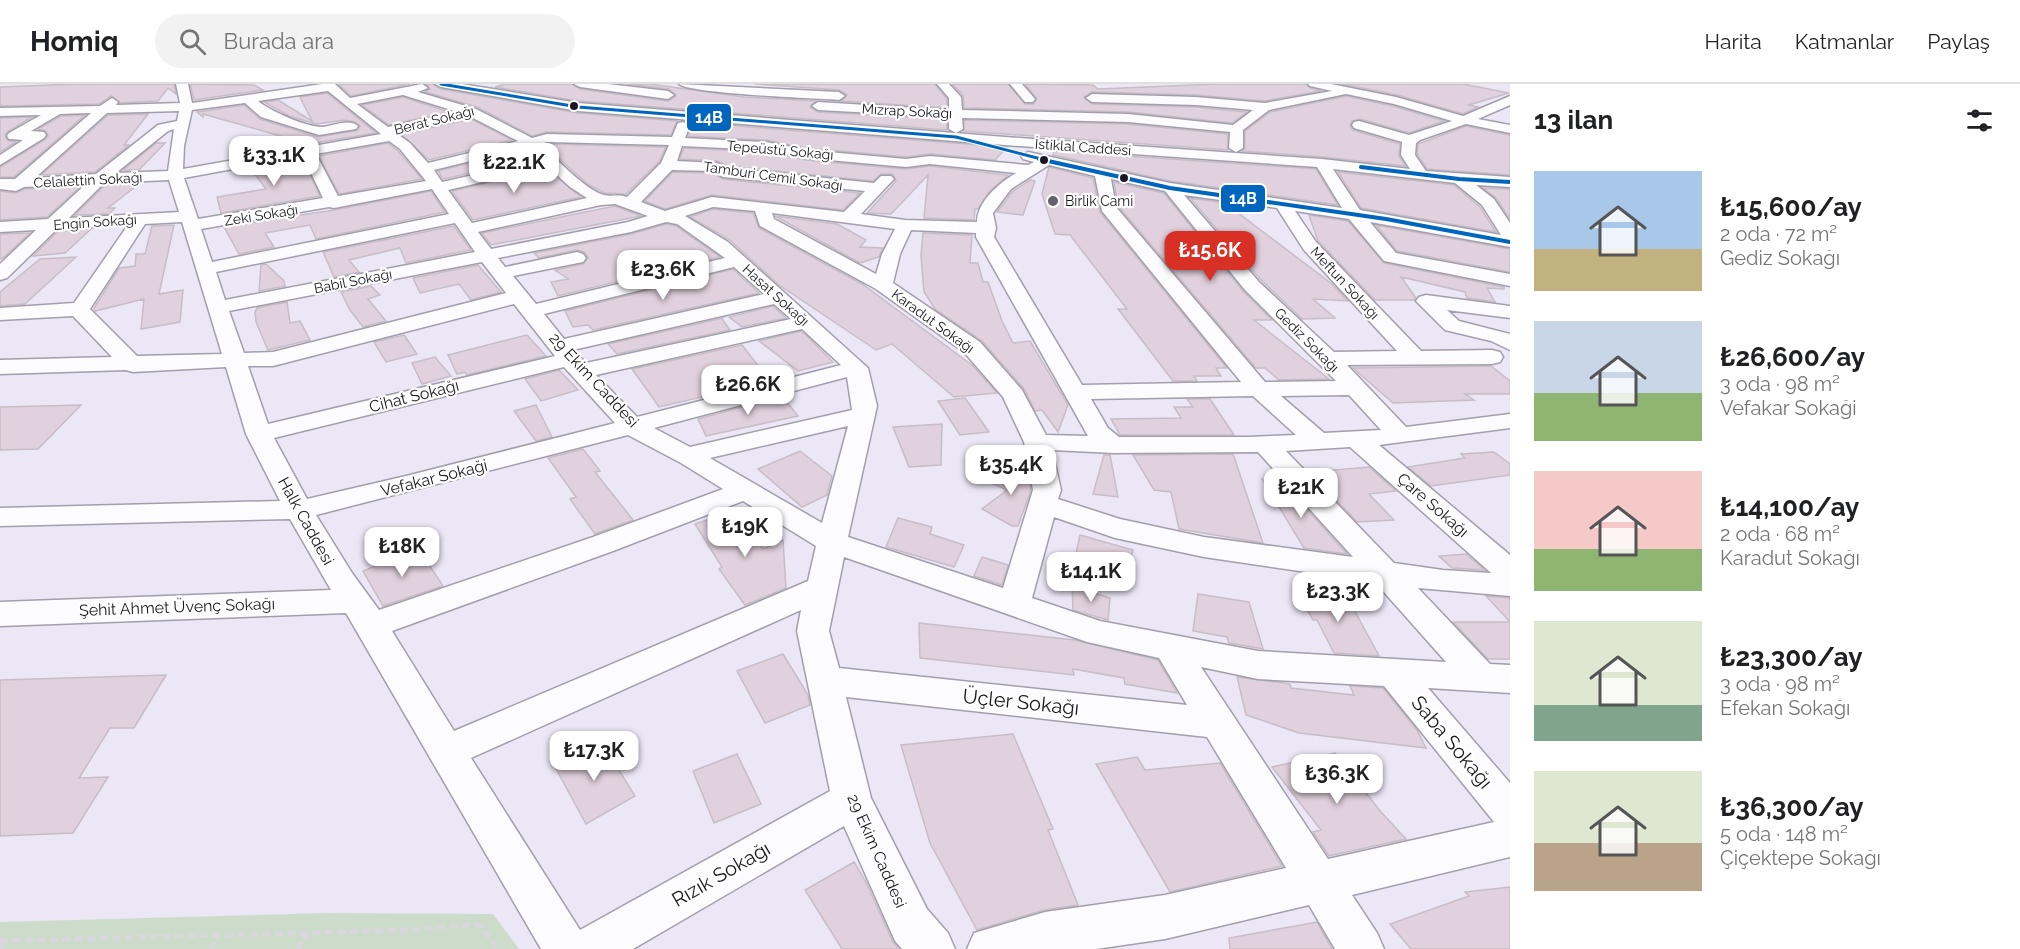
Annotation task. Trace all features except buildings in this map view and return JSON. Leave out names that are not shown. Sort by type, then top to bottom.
[{"type":"street","points":[[266,84],[281,95]]},
{"type":"street","points":[[441,84],[578,107],[691,116],[790,114],[908,133],[956,137],[1034,158],[1170,188],[1355,215],[1510,242]]},
{"type":"street","name":"Mızrap Sokağı","points":[[580,84],[790,114],[954,114],[1128,118],[1236,129]]},
{"type":"street","points":[[685,84],[745,87],[808,95],[886,97]]},
{"type":"street","points":[[790,114],[817,84]]},
{"type":"street","points":[[943,84],[960,98]]},
{"type":"street","points":[[1010,98],[1034,99],[1016,84]]},
{"type":"street","points":[[1314,84],[1353,91],[1463,120],[1510,129]]},
{"type":"street","points":[[1082,98],[1115,91],[1203,97],[1269,106],[1353,91],[1374,84],[1418,94]]},
{"type":"street","points":[[0,111],[187,107],[249,100],[330,85]]},
{"type":"street","name":"29 Ekim Caddesi","points":[[330,85],[384,130],[433,180],[486,255],[570,358],[632,427],[687,455],[832,542],[813,631],[852,800],[911,926],[932,949]]},
{"type":"street","name":"Berat Sokağı","points":[[384,130],[472,112],[516,96],[537,85]]},
{"type":"street","points":[[630,204],[668,165],[676,143],[691,116],[718,104],[745,87]]},
{"type":"street","points":[[169,91],[184,88]]},
{"type":"street","name":"Halk Caddesi","points":[[184,88],[187,107],[177,145],[175,175],[259,434],[299,510],[566,949]]},
{"type":"street","points":[[352,105],[420,91]]},
{"type":"street","name":"Hasat Sokağı","points":[[420,91],[472,112],[531,143],[575,184],[601,200],[617,199],[662,216],[682,220],[722,246],[857,368]]},
{"type":"street","points":[[1115,91],[1128,118],[1149,151]]},
{"type":"street","points":[[1262,91],[1269,106]]},
{"type":"street","points":[[0,198],[124,93],[98,93]]},
{"type":"street","points":[[932,97],[960,98]]},
{"type":"street","points":[[956,137],[954,114],[960,98]]},
{"type":"street","points":[[249,100],[266,114],[319,131]]},
{"type":"street","points":[[1359,125],[1411,140],[1493,109],[1510,100]]},
{"type":"street","points":[[1472,105],[1510,112]]},
{"type":"street","points":[[1235,156],[1238,136],[1236,129],[1269,106]]},
{"type":"street","points":[[0,161],[39,135],[14,136],[58,110]]},
{"type":"street","points":[[0,274],[99,180],[163,128],[183,123]]},
{"type":"street","points":[[288,137],[319,131],[384,130]]},
{"type":"street","name":"Celalettin Sokağı","points":[[0,184],[175,175],[307,151],[384,130]]},
{"type":"street","points":[[848,218],[895,170],[906,163],[908,133]]},
{"type":"street","name":"Tepeüstü Sokağı","points":[[433,180],[546,138],[624,139],[766,146],[806,154],[906,163],[930,160],[1034,158]]},
{"type":"street","points":[[1411,140],[1408,155],[1420,173]]},
{"type":"street","points":[[247,145],[260,160]]},
{"type":"street","points":[[307,151],[334,202]]},
{"type":"street","name":"İstiklal Caddesi","points":[[1034,158],[1149,151],[1322,163],[1459,179],[1510,182]]},
{"type":"street","points":[[1034,158],[1005,186],[985,213],[987,228],[985,237],[1098,432],[1113,445]]},
{"type":"street","points":[[433,180],[549,162]]},
{"type":"street","points":[[1322,163],[1355,215],[1426,301],[1452,327],[1492,357],[1510,374]]},
{"type":"street","name":"Tamburi Cemil Sokağı","points":[[668,165],[717,167],[723,172],[878,188]]},
{"type":"street","points":[[1102,174],[1108,208],[1260,389],[1318,441]]},
{"type":"street","points":[[1459,179],[1488,202],[1510,236]]},
{"type":"street","name":"Zeki Sokağı","points":[[191,221],[334,202],[433,180]]},
{"type":"street","points":[[555,190],[575,184]]},
{"type":"street","name":"Gediz Sokağı","points":[[1170,188],[1252,286],[1328,359],[1400,435]]},
{"type":"street","points":[[204,269],[461,221],[601,200]]},
{"type":"street","name":"Babil Sokağı","points":[[219,307],[631,227],[712,202],[762,207]]},
{"type":"street","points":[[1488,202],[1510,206]]},
{"type":"street","name":"Meftun Sokağı","points":[[1282,204],[1310,246],[1414,357]]},
{"type":"street","points":[[883,285],[766,222],[762,207],[905,225],[987,228]]},
{"type":"street","points":[[461,221],[479,210]]},
{"type":"street","points":[[80,309],[140,219]]},
{"type":"street","name":"Engin Sokağı","points":[[0,228],[140,219],[191,221]]},
{"type":"street","name":"Karadut Sokağı","points":[[905,225],[891,254],[883,285],[972,347],[1014,395],[1037,442],[1047,490],[1014,604]]},
{"type":"street","points":[[1390,257],[1510,280]]},
{"type":"street","points":[[501,273],[577,258]]},
{"type":"street","points":[[0,367],[133,365],[273,359],[737,261]]},
{"type":"street","points":[[570,358],[778,297]]},
{"type":"street","points":[[1426,301],[1510,312]]},
{"type":"street","points":[[0,314],[80,309]]},
{"type":"street","points":[[80,309],[85,318],[133,365]]},
{"type":"street","points":[[570,358],[806,322]]},
{"type":"street","points":[[1452,327],[1506,339]]},
{"type":"street","points":[[1328,359],[1492,357]]},
{"type":"street","name":"Cihat Sokağı","points":[[259,434],[570,358]]},
{"type":"street","points":[[857,368],[865,406],[832,542],[1099,633],[1258,665],[1496,678]]},
{"type":"street","name":"Vefakar Sokaği","points":[[0,517],[299,510],[406,485],[857,368]]},
{"type":"street","points":[[1075,392],[1353,388]]},
{"type":"street","points":[[687,455],[863,414]]},
{"type":"street","points":[[1037,442],[1113,445],[1265,444],[1400,435],[1510,421]]},
{"type":"street","name":"Çare Sokağı","points":[[1356,439],[1510,572]]},
{"type":"street","points":[[1265,444],[1384,572],[1496,678]]},
{"type":"street","name":"Şehit Ahmet Üvenç Sokağı","points":[[0,614],[363,613],[603,544],[746,490]]},
{"type":"street","points":[[1043,503],[1114,528],[1204,547],[1443,581],[1510,585]]},
{"type":"street","points":[[446,752],[821,588]]},
{"type":"street","points":[[1170,647],[1317,883],[1361,949]]},
{"type":"street","name":"Saba Sokağı","points":[[1394,673],[1510,812]]},
{"type":"street","name":"Üçler Sokağı","points":[[825,681],[1217,723]]},
{"type":"street","name":"Rızık Sokağı","points":[[590,949],[852,800]]},
{"type":"street","points":[[990,949],[1045,934],[1165,917],[1510,838]]},
{"type":"path","points":[[0,949],[3,941],[409,930],[475,924],[482,927],[497,949]]},
{"type":"path","points":[[298,949],[309,932]]},
{"type":"path","points":[[210,949],[219,934]]},
{"type":"green space","points":[[326,913],[493,914],[519,949],[0,949],[0,922]]},
{"type":"transit line","name":"14B","points":[[441,84],[578,107],[956,137],[1066,166],[1170,188],[1386,219],[1510,242]]},
{"type":"transit line","name":"14B","points":[[1361,167],[1459,179],[1510,182]]},
{"type":"place","name":"Birlik Cami","points":[[1053,201]]}]
